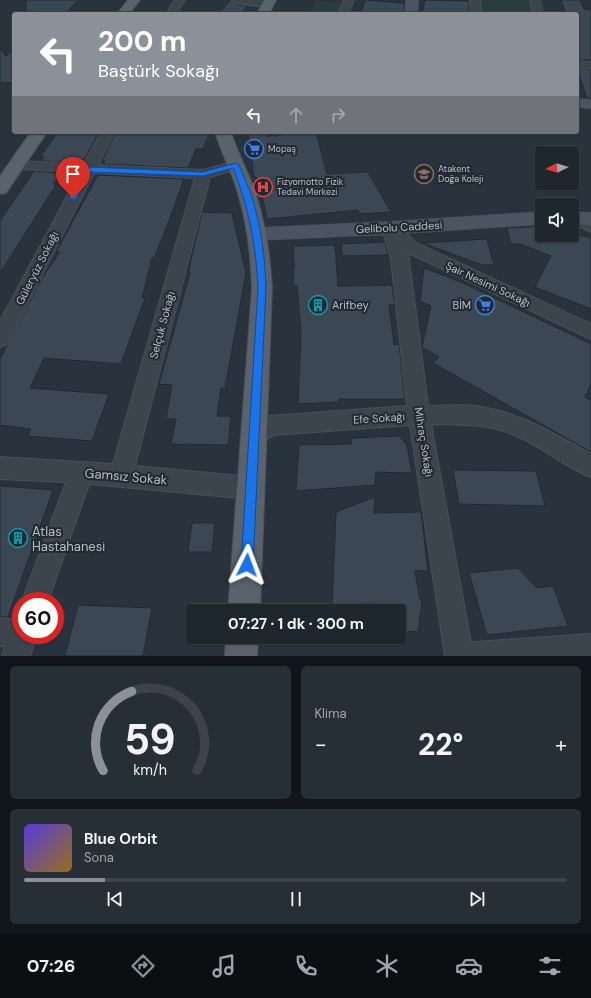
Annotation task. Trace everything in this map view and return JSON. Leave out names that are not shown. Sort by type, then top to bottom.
[{"type":"main road","points":[[125,12],[134,0]]},
{"type":"main road","points":[[264,12],[269,2]]},
{"type":"main road","points":[[0,189],[38,134]]},
{"type":"main road","points":[[224,134],[227,148],[236,165],[248,197],[257,234],[262,288],[244,604]]},
{"type":"street","points":[[172,12],[180,0]]},
{"type":"street","points":[[236,0],[269,2]]},
{"type":"street","points":[[344,12],[349,0]]},
{"type":"street","points":[[411,12],[412,0]]},
{"type":"street","points":[[474,0],[476,12]]},
{"type":"street","points":[[535,0],[538,12]]},
{"type":"street","points":[[579,64],[591,65]]},
{"type":"street","points":[[579,102],[591,104]]},
{"type":"street","name":"Güleryüz Sokağı","points":[[0,339],[107,134]]},
{"type":"street","points":[[16,165],[203,174],[236,165]]},
{"type":"street","name":"Selçuk Sokağı","points":[[121,476],[203,174]]},
{"type":"street","name":"Gelibolu Caddesi","points":[[257,234],[390,228],[535,218]]},
{"type":"street","points":[[579,218],[591,227]]},
{"type":"street","name":"Şair Nesimi Sokağı","points":[[390,228],[410,247],[591,332]]},
{"type":"street","name":"Mihraç Sokağı","points":[[390,228],[400,259],[419,415],[459,656]]},
{"type":"street","name":"Efe Sokağı","points":[[254,436],[270,426],[419,415],[473,415],[503,421],[525,429],[591,466]]},
{"type":"street","name":"Gamsız Sokak","points":[[0,468],[81,472],[251,488]]},
{"type":"street","points":[[38,592],[81,472]]},
{"type":"street","points":[[0,632],[12,634]]},
{"type":"street","points":[[16,656],[19,644]]},
{"type":"street","points":[[475,656],[591,648]]},
{"type":"shaded area","points":[[479,0],[530,0],[533,12],[480,12]]},
{"type":"shaded area","points":[[316,1],[348,2],[342,12],[311,12]]},
{"type":"building","points":[[26,0],[78,0],[67,12],[26,11]]},
{"type":"building","points":[[365,0],[404,3],[404,12],[362,12]]},
{"type":"building","points":[[425,0],[469,1],[469,12],[422,12]]},
{"type":"building","points":[[561,0],[580,0],[584,9],[591,10],[591,60],[579,60],[579,12],[565,12]]},
{"type":"building","points":[[230,1],[239,5],[247,6],[242,12],[220,12]]},
{"type":"building","points":[[0,49],[6,56],[12,51],[12,83],[0,82]]},
{"type":"building","points":[[579,68],[591,69],[591,98],[587,98],[579,74]]},
{"type":"building","points":[[57,134],[98,134],[84,160],[69,159],[67,162],[42,161],[44,157],[40,157]]},
{"type":"building","points":[[115,134],[209,134],[203,149],[196,149],[188,168],[103,164],[105,161],[102,161]]},
{"type":"building","points":[[248,134],[266,134],[267,136],[317,134],[327,174],[368,172],[391,212],[359,214],[358,210],[267,219],[261,191],[256,177],[254,177]]},
{"type":"building","points":[[34,171],[61,173],[53,184],[56,185],[0,273],[0,221]]},
{"type":"building","points":[[98,175],[184,179],[166,229],[154,258],[152,258],[142,298],[145,298],[121,364],[44,358],[30,388],[109,394],[92,441],[28,436],[31,429],[0,425],[0,359],[42,278],[60,252],[56,252]]},
{"type":"building","points":[[202,212],[232,213],[246,273],[225,388],[221,388],[217,416],[231,416],[228,445],[171,444],[176,419],[166,419],[172,385],[159,384],[190,273],[188,273]]},
{"type":"building","points":[[535,226],[535,242],[579,242],[579,235],[591,238],[591,309],[535,287],[551,256],[520,244],[511,244],[507,228]]},
{"type":"building","points":[[487,239],[494,265],[482,265],[423,243]]},
{"type":"building","points":[[385,242],[388,255],[342,256],[341,244]]},
{"type":"building","points":[[335,245],[338,286],[392,285],[395,305],[389,305],[394,345],[399,344],[405,399],[339,399],[339,402],[298,404],[301,333],[297,286],[293,286],[293,246]]},
{"type":"building","points":[[424,268],[461,282],[591,344],[591,384],[585,397],[591,400],[591,452],[433,363],[439,357],[422,347],[431,306],[420,301]]},
{"type":"building","points":[[399,436],[407,445],[412,473],[376,472],[375,485],[296,491],[299,445],[351,444],[351,438]]},
{"type":"building","points":[[453,470],[536,471],[545,506],[459,504]]},
{"type":"building","name":"Atlas Hastahanesi","points":[[0,486],[53,490],[17,592],[12,592],[12,606],[8,617],[0,617]]},
{"type":"building","points":[[375,497],[374,513],[421,512],[428,571],[415,571],[419,596],[422,603],[418,632],[406,631],[406,604],[332,604],[336,512]]},
{"type":"building","points":[[192,523],[215,523],[212,552],[188,552]]},
{"type":"building","points":[[518,568],[537,588],[553,586],[568,626],[487,635],[469,573]]},
{"type":"building","points":[[78,605],[152,608],[143,656],[65,656]]},
{"type":"place","name":"Mopaş","points":[[254,149]]},
{"type":"place","name":"Atakent Doğa Koleji","points":[[424,174]]},
{"type":"place","name":"Fizyomotto Fizik Tedavi Merkezi","points":[[263,187]]},
{"type":"place","name":"Arifbey","points":[[318,305]]},
{"type":"place","name":"BİM","points":[[485,305]]},
{"type":"place","name":"Atlas Hastahanesi","points":[[18,538]]},
{"type":"route","points":[[73,198],[88,169],[203,174],[236,165],[248,197],[257,234],[262,288],[247,565]]}]
